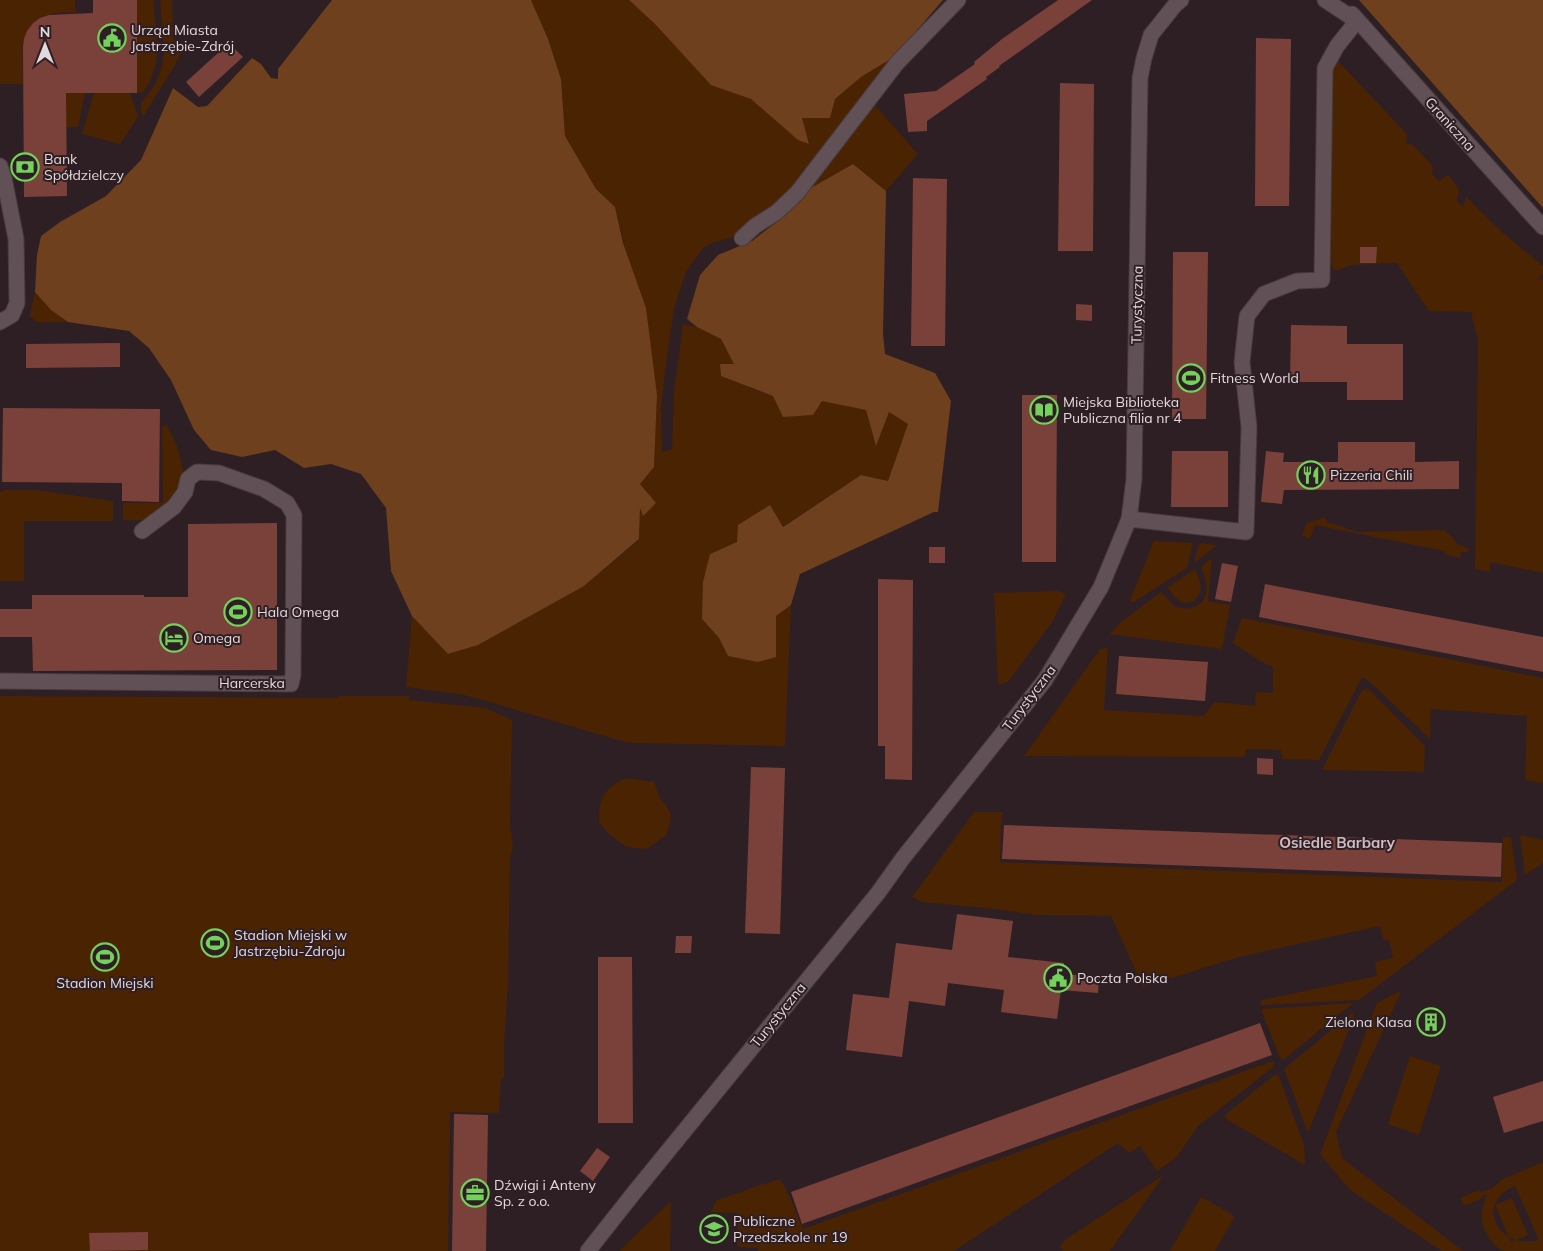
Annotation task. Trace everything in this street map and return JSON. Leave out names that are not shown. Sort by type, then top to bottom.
[{"type":"street","points":[[742,238],[755,226],[777,212],[797,193],[897,63],[958,0]]},
{"type":"street","name":"Turystyczna","points":[[588,1251],[878,893],[902,858],[1045,680],[1101,587],[1128,519],[1134,479],[1140,78],[1151,35],[1181,0]]},
{"type":"street","name":"Graniczna","points":[[1325,0],[1357,21]]},
{"type":"street","name":"Graniczna","points":[[1342,0],[1357,21],[1543,226]]},
{"type":"street","points":[[1128,519],[1246,532],[1249,427],[1242,362],[1247,316],[1264,294],[1297,281],[1322,280],[1325,68],[1337,46],[1357,21]]},
{"type":"street","points":[[0,166],[16,239],[17,303],[12,315],[0,322]]},
{"type":"street","name":"Harcerska","points":[[0,681],[291,684],[293,674],[294,515],[287,503],[264,489],[219,473],[197,472],[188,479],[185,492],[174,507],[142,531]]},
{"type":"shaded area","points":[[0,0],[75,0],[76,13],[52,14],[39,19],[31,25],[24,43],[23,84],[0,84]]},
{"type":"shaded area","points":[[137,0],[153,0],[157,48],[154,71],[150,82],[143,92],[137,93]]},
{"type":"shaded area","points":[[160,0],[172,0],[173,40],[180,40],[185,46],[143,117],[141,103],[151,91],[162,67],[164,51]]},
{"type":"shaded area","points":[[332,0],[531,0],[548,39],[561,79],[565,136],[596,189],[615,207],[623,243],[646,308],[657,395],[654,467],[640,484],[656,503],[643,516],[640,508],[639,539],[584,586],[478,645],[448,654],[412,616],[391,571],[386,508],[361,474],[331,464],[304,468],[275,450],[242,457],[211,450],[194,430],[171,380],[149,348],[129,331],[68,322],[51,310],[35,292],[37,255],[41,236],[60,222],[106,196],[141,160],[173,88],[198,107],[207,106],[252,58],[261,64],[271,78],[278,79],[278,69]]},
{"type":"shaded area","points":[[531,0],[629,0],[656,25],[809,143],[801,117],[835,99],[861,77],[894,57],[789,195],[774,209],[750,221],[733,237],[715,242],[703,248],[686,272],[674,308],[661,408],[662,452],[672,449],[674,390],[683,324],[697,327],[721,339],[748,387],[773,396],[822,400],[866,410],[876,445],[889,412],[908,424],[888,481],[861,475],[782,527],[770,505],[737,542],[702,619],[719,638],[728,656],[791,605],[785,746],[635,743],[621,741],[460,694],[406,687],[412,616],[448,654],[478,645],[584,586],[639,540],[640,505],[643,516],[640,484],[654,467],[657,395],[651,355],[615,207],[596,189],[565,136],[561,79],[548,39]]},
{"type":"shaded area","points":[[629,0],[943,0],[894,57],[861,77],[835,99],[830,118],[802,118],[809,144],[798,140],[751,99],[711,85],[656,25]]},
{"type":"shaded area","points":[[1359,0],[1543,0],[1543,208]]},
{"type":"shaded area","points":[[1338,61],[1407,134],[1406,143],[1413,145],[1433,166],[1432,174],[1439,181],[1448,175],[1459,189],[1457,201],[1463,207],[1466,197],[1502,232],[1543,266],[1543,274],[1539,278],[1543,281],[1543,573],[1490,562],[1490,572],[1475,569],[1478,341],[1471,312],[1429,311],[1397,263],[1351,265],[1335,271],[1328,258],[1329,75]]},
{"type":"shaded area","points":[[66,93],[85,93],[78,127],[66,127]]},
{"type":"shaded area","points":[[94,93],[130,93],[138,117],[120,144],[82,134]]},
{"type":"shaded area","points":[[873,103],[918,154],[886,191],[853,164],[809,189]]},
{"type":"shaded area","points":[[853,164],[886,191],[883,334],[885,354],[935,373],[951,401],[938,512],[934,512],[800,574],[791,605],[776,616],[776,657],[758,662],[728,656],[719,638],[702,619],[703,582],[710,554],[737,542],[738,525],[770,505],[783,527],[861,475],[888,481],[908,424],[889,412],[876,446],[866,410],[822,401],[813,415],[783,417],[773,396],[721,376],[720,364],[734,364],[721,339],[697,327],[687,319],[700,275],[718,255],[752,241],[787,214],[809,189]]},
{"type":"shaded area","points":[[35,292],[52,310],[68,322],[37,322],[30,317]]},
{"type":"shaded area","points":[[166,425],[180,455],[185,488],[166,511],[143,520],[123,520],[123,503],[163,503],[162,427]]},
{"type":"shaded area","points":[[4,490],[37,490],[113,501],[113,521],[24,521],[24,581],[0,581],[0,492]]},
{"type":"shaded area","points":[[1325,517],[1327,522],[1358,532],[1445,530],[1459,545],[1470,549],[1468,552],[1461,552],[1460,558],[1444,554],[1445,551],[1315,525],[1310,538],[1302,536],[1306,524]]},
{"type":"shaded area","points":[[1154,541],[1193,543],[1187,568],[1132,603],[1130,600]]},
{"type":"shaded area","points":[[1199,543],[1217,545],[1194,563]]},
{"type":"shaded area","points":[[1212,558],[1208,601],[1230,605],[1222,649],[1110,634],[1120,623],[1161,592],[1173,605],[1179,608],[1186,609],[1197,606],[1202,602],[1206,592],[1205,579],[1201,567]]},
{"type":"shaded area","points":[[1195,569],[1200,583],[1200,592],[1193,601],[1189,603],[1182,602],[1167,588]]},
{"type":"shaded area","points":[[1058,591],[1066,594],[1052,622],[1008,682],[998,685],[994,593]]},
{"type":"shaded area","points":[[1242,618],[1543,678],[1543,783],[1525,780],[1527,716],[1431,709],[1430,739],[1370,682],[1362,677],[1319,760],[1282,759],[1281,750],[1246,749],[1245,757],[1024,756],[1100,649],[1108,648],[1104,710],[1203,716],[1215,702],[1255,706],[1256,692],[1273,693],[1273,667],[1260,661],[1233,643]]},
{"type":"shaded area","points":[[1366,688],[1425,746],[1424,772],[1322,770],[1361,692]]},
{"type":"shaded area","name":"Stadion Miejski w Jastrzębiu-Zdroju","points":[[0,696],[339,698],[339,696],[409,696],[409,700],[485,708],[486,706],[486,708],[512,720],[510,823],[513,848],[510,857],[504,1078],[501,1079],[499,1113],[450,1112],[448,1251],[0,1251]]},
{"type":"shaded area","points":[[627,778],[654,782],[660,798],[670,811],[671,820],[666,835],[647,849],[627,847],[610,835],[599,822],[600,806],[604,794],[613,785]]},
{"type":"shaded area","points":[[974,812],[1003,812],[1000,862],[1502,882],[1503,837],[1511,837],[1517,880],[1359,1000],[1261,1005],[1261,1000],[1377,976],[1375,962],[1393,958],[1389,940],[1384,941],[1380,926],[1239,957],[1143,987],[1111,916],[1037,915],[923,902],[912,897]]},
{"type":"shaded area","points":[[1520,835],[1543,840],[1543,863],[1525,875]]},
{"type":"shaded area","points":[[1402,990],[1336,1132],[1342,1158],[1463,1251],[1442,1251],[1350,1190],[1320,1154],[1377,1003]]},
{"type":"shaded area","points":[[1353,1003],[1283,1060],[1279,1056],[1261,1009]]},
{"type":"shaded area","points":[[1353,1012],[1354,1016],[1308,1133],[1284,1069]]},
{"type":"shaded area","points":[[1410,1056],[1441,1066],[1419,1135],[1388,1124]]},
{"type":"shaded area","points":[[1273,1061],[1272,1068],[1198,1126],[1176,1158],[1157,1171],[1140,1146],[1129,1153],[1118,1143],[954,1251],[758,1251],[758,1248],[738,1247],[738,1213],[711,1212],[716,1201],[780,1179],[803,1229]]},
{"type":"shaded area","points":[[1277,1075],[1304,1145],[1305,1165],[1226,1119],[1225,1115],[1273,1076]]},
{"type":"shaded area","points":[[1543,1162],[1543,1251],[1504,1251],[1493,1243],[1484,1229],[1482,1221],[1482,1211],[1487,1194],[1482,1196],[1483,1198],[1464,1206],[1460,1198],[1479,1190],[1480,1193],[1492,1188],[1503,1179]],"holes":[[[1515,1186],[1539,1240],[1525,1242],[1512,1239],[1496,1224],[1495,1203],[1502,1194]]]},
{"type":"shaded area","points":[[1164,1175],[1110,1251],[1063,1251],[1060,1247],[1066,1239]]},
{"type":"shaded area","points":[[1201,1197],[1235,1216],[1215,1251],[1170,1251]]},
{"type":"shaded area","points":[[1512,1198],[1528,1235],[1511,1242],[1495,1205]]},
{"type":"shaded area","points":[[671,1201],[670,1251],[620,1251],[624,1246]]},
{"type":"building","points":[[93,0],[137,0],[137,93],[66,93],[67,196],[24,197],[24,39],[33,23],[40,18],[49,15],[93,13]]},
{"type":"building","points":[[1058,0],[1092,0],[999,66],[986,77],[987,79],[927,121],[927,131],[908,132],[904,94],[936,91],[975,64],[974,62],[1002,39]]},
{"type":"building","points":[[1256,38],[1291,39],[1289,206],[1255,206]]},
{"type":"building","points":[[229,43],[243,57],[199,97],[186,82]]},
{"type":"building","points":[[1060,83],[1094,84],[1093,251],[1058,251]]},
{"type":"building","points":[[913,178],[947,179],[945,346],[911,346]]},
{"type":"building","points":[[1360,247],[1377,247],[1376,263],[1360,263]]},
{"type":"building","points":[[1173,252],[1208,252],[1206,419],[1172,419]]},
{"type":"building","points":[[1076,304],[1092,305],[1092,321],[1076,320]]},
{"type":"building","points":[[1291,325],[1347,326],[1347,344],[1403,344],[1403,400],[1347,400],[1347,382],[1290,382]]},
{"type":"building","points":[[120,343],[120,367],[26,368],[26,344]]},
{"type":"building","points":[[1022,395],[1057,395],[1056,562],[1022,562]]},
{"type":"building","points":[[3,408],[160,409],[159,502],[122,501],[122,483],[2,482]]},
{"type":"building","points":[[1338,442],[1415,442],[1415,462],[1459,461],[1459,489],[1284,490],[1282,504],[1261,502],[1266,451],[1284,453],[1283,462],[1338,462]]},
{"type":"building","points":[[1172,451],[1228,451],[1228,507],[1171,507]]},
{"type":"building","points":[[277,523],[277,670],[33,671],[32,637],[0,637],[0,609],[32,609],[32,595],[188,597],[188,524]]},
{"type":"building","points":[[929,547],[945,547],[945,563],[929,563]]},
{"type":"building","points":[[1222,563],[1238,566],[1231,602],[1215,599]]},
{"type":"building","points":[[878,579],[913,580],[912,780],[885,779],[885,746],[878,746]]},
{"type":"building","points":[[1265,584],[1543,637],[1543,672],[1259,617]]},
{"type":"building","points":[[1119,656],[1208,662],[1205,701],[1116,694]]},
{"type":"building","points":[[1257,758],[1273,759],[1273,775],[1257,774]]},
{"type":"building","points":[[751,767],[785,768],[780,934],[745,933]]},
{"type":"building","points":[[1004,825],[1502,843],[1501,877],[1002,859]]},
{"type":"building","points":[[957,914],[1013,921],[1008,957],[1064,963],[1063,974],[1099,977],[1098,993],[1061,990],[1057,1019],[1001,1012],[1004,990],[948,983],[945,1006],[909,1001],[902,1057],[846,1050],[853,994],[889,998],[896,943],[952,950]]},
{"type":"building","points":[[676,936],[692,936],[691,953],[675,953]]},
{"type":"building","points":[[598,957],[632,957],[633,1123],[598,1123]]},
{"type":"building","name":"Zielona Klasa","points":[[1426,1010],[1442,1015],[1436,1037],[1419,1032]]},
{"type":"building","points":[[1260,1023],[1272,1055],[802,1224],[791,1192]]},
{"type":"building","points":[[1543,1081],[1543,1121],[1504,1133],[1493,1097]]},
{"type":"building","points":[[454,1114],[488,1115],[486,1251],[452,1251]]},
{"type":"building","points":[[597,1148],[610,1157],[593,1181],[580,1171]]},
{"type":"building","points":[[148,1232],[148,1250],[90,1251],[89,1233]]},
{"type":"place","name":"Urząd Miasta Jastrzębie-Zdrój","points":[[112,38]]},
{"type":"place","name":"Bank Spółdzielczy","points":[[25,167]]},
{"type":"place","name":"Fitness World","points":[[1191,378]]},
{"type":"place","name":"Miejska Biblioteka Publiczna filia nr 4","points":[[1044,410]]},
{"type":"place","name":"Pizzeria Chili","points":[[1311,475]]},
{"type":"place","name":"Hala Omega","points":[[238,612]]},
{"type":"place","name":"Omega","points":[[174,638]]},
{"type":"place","name":"Stadion Miejski w Jastrzębiu-Zdroju","points":[[215,943]]},
{"type":"place","name":"Stadion Miejski","points":[[105,957]]},
{"type":"place","name":"Poczta Polska","points":[[1058,978]]},
{"type":"place","name":"Zielona Klasa","points":[[1431,1022]]},
{"type":"place","name":"Dźwigi i Anteny Sp. z o.o.","points":[[475,1193]]},
{"type":"place","name":"Publiczne Przedszkole nr 19","points":[[714,1229]]},
{"type":"district","name":"Osiedle Barbary","points":[[1337,842]]}]
